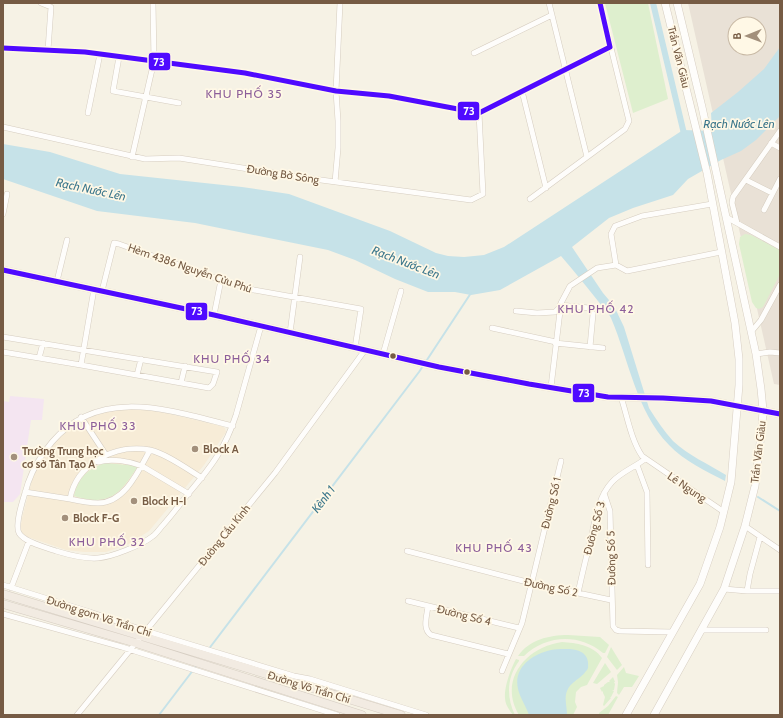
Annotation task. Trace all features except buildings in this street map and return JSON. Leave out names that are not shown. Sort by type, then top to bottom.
[{"type":"highway","points":[[3,594],[144,633]]},
{"type":"highway","points":[[3,604],[133,646]]},
{"type":"highway","name":"Đường Võ Trần Chí","points":[[144,633],[183,649],[220,657],[401,715]]},
{"type":"highway","name":"Đường Võ Trần Chí","points":[[133,646],[180,658],[215,673],[362,715]]},
{"type":"main road","name":"Trần Văn Giàu","points":[[665,3],[707,173],[712,204]]},
{"type":"main road","name":"Trần Văn Giàu","points":[[654,715],[724,589],[745,526],[755,486],[763,410],[756,354],[702,107],[677,3]]},
{"type":"main road","points":[[626,715],[700,584],[724,512],[731,482],[739,385],[739,359],[735,323],[712,204]]},
{"type":"main road","points":[[3,270],[214,315],[439,367],[608,397],[649,397],[711,401],[780,414]]},
{"type":"street","points":[[41,3],[51,7],[48,50]]},
{"type":"street","points":[[132,157],[154,61],[153,3]]},
{"type":"street","points":[[335,182],[338,148],[336,90],[340,3]]},
{"type":"street","points":[[549,3],[587,157]]},
{"type":"street","points":[[530,199],[625,129],[629,121],[600,3]]},
{"type":"street","points":[[474,53],[552,15]]},
{"type":"street","points":[[3,48],[85,52],[154,61],[245,74],[336,90],[389,96],[479,113],[610,47]]},
{"type":"street","points":[[88,113],[100,54]]},
{"type":"street","points":[[119,57],[113,91],[179,103]]},
{"type":"street","points":[[522,91],[546,188]]},
{"type":"street","name":"Đường Bờ Sông","points":[[3,127],[132,157],[145,159],[179,158],[335,182],[471,200],[483,194],[479,113]]},
{"type":"street","points":[[737,223],[732,203],[734,197],[780,131]]},
{"type":"street","points":[[772,143],[780,148]]},
{"type":"street","points":[[764,210],[780,179]]},
{"type":"street","points":[[746,180],[772,193]]},
{"type":"street","points":[[3,214],[7,194]]},
{"type":"street","points":[[616,265],[612,234],[615,226],[642,216],[712,204]]},
{"type":"street","points":[[726,217],[780,247]]},
{"type":"street","points":[[57,281],[67,240]]},
{"type":"street","name":"Hẻm 4386 Nguyễn Cửu Phú","points":[[102,291],[114,243],[254,290],[361,310],[356,348]]},
{"type":"street","points":[[516,311],[537,313],[555,312],[570,286],[597,268],[616,265],[627,271],[721,252]]},
{"type":"street","points":[[290,333],[300,257]]},
{"type":"street","points":[[214,315],[221,280]]},
{"type":"street","points":[[751,332],[761,320],[780,285]]},
{"type":"street","points":[[81,364],[94,289]]},
{"type":"street","points":[[383,354],[401,291]]},
{"type":"street","points":[[551,387],[559,307]]},
{"type":"street","points":[[559,307],[589,308],[593,314],[590,347]]},
{"type":"street","points":[[233,426],[172,412],[133,406],[114,407],[81,417],[62,431],[39,458],[26,492],[17,524],[18,532],[29,541],[71,555],[97,558],[109,556],[134,547],[154,536],[211,467],[223,447],[233,426],[261,326]]},
{"type":"street","points":[[492,328],[555,342],[603,348]]},
{"type":"street","points":[[3,337],[217,372],[213,384],[209,388],[81,364],[3,352]]},
{"type":"street","points":[[39,358],[43,343]]},
{"type":"street","name":"Đường Cầu Kinh","points":[[77,715],[275,473],[365,350]]},
{"type":"street","points":[[756,354],[770,352],[780,353]]},
{"type":"street","points":[[137,375],[141,359]]},
{"type":"street","points":[[181,382],[185,366]]},
{"type":"street","name":"Lê Ngung","points":[[621,397],[638,448],[645,459],[724,512]]},
{"type":"street","points":[[81,417],[106,455]]},
{"type":"street","points":[[70,499],[72,488],[76,480],[91,464],[106,455],[130,449],[150,450],[159,453],[202,478]]},
{"type":"street","points":[[26,492],[99,504],[108,502],[130,485],[150,450]]},
{"type":"street","name":"Đường Số 3","points":[[578,593],[598,511],[604,493],[617,477],[638,465],[645,459]]},
{"type":"street","points":[[91,464],[103,461],[120,461],[142,466],[188,494]]},
{"type":"street","name":"Đường Số 1","points":[[502,671],[520,628],[561,461]]},
{"type":"street","points":[[638,465],[646,488],[648,565]]},
{"type":"street","name":"Đường Số 5","points":[[604,493],[610,511],[611,600]]},
{"type":"street","points":[[745,526],[780,550]]},
{"type":"street","points":[[747,591],[760,537]]},
{"type":"street","points":[[11,588],[29,541]]},
{"type":"street","name":"Đường Số 2","points":[[407,552],[531,583],[611,600]]},
{"type":"street","name":"Đường gom Võ Trần Chí","points":[[3,585],[144,633],[195,646],[220,657]]},
{"type":"street","points":[[724,589],[780,591]]},
{"type":"street","points":[[611,600],[612,622],[616,630],[672,632]]},
{"type":"street","name":"Đường Số 4","points":[[408,601],[520,628]]},
{"type":"street","points":[[428,606],[426,626],[428,633],[431,635],[508,654]]},
{"type":"street","name":"Đường gom Võ Trần Chí","points":[[3,614],[133,646],[183,666],[215,673]]},
{"type":"street","points":[[701,630],[766,630]]},
{"type":"street","points":[[220,657],[310,679],[426,715]]},
{"type":"street","points":[[215,673],[337,715]]},
{"type":"shaded area","points":[[688,3],[780,3],[780,385],[774,384]]},
{"type":"shaded area","name":"Trường Trung học cơ sở Tân Tạo A","points":[[10,396],[44,399],[42,420],[31,420],[20,494],[13,502],[3,502],[3,401],[9,402]]},
{"type":"shaded area","points":[[120,408],[166,413],[221,426],[225,428],[226,432],[204,465],[149,531],[129,544],[106,552],[84,552],[66,550],[25,536],[20,530],[22,518],[33,476],[40,460],[49,448],[72,425],[97,413]]},
{"type":"green space","points":[[605,3],[648,3],[668,99],[633,113]]},
{"type":"green space","points":[[745,234],[751,235],[780,250],[780,274],[763,307],[759,309],[756,308],[752,302],[739,244],[740,237]]},
{"type":"green space","points":[[105,463],[138,466],[125,484],[113,496],[97,500],[74,496],[75,490],[84,475],[93,468]]},
{"type":"green space","points":[[568,635],[600,637],[609,645],[605,653],[603,653],[584,642],[563,639],[542,644],[524,656],[518,656],[534,642],[547,637]]},
{"type":"green space","points":[[562,642],[589,647],[602,658],[587,685],[581,687],[576,692],[575,702],[577,707],[573,715],[519,715],[513,702],[512,690],[514,678],[519,667],[527,658],[537,651],[549,645]]},
{"type":"green space","points":[[611,647],[622,665],[617,670],[607,657]]},
{"type":"green space","points":[[516,659],[519,661],[512,674],[509,687],[510,701],[515,715],[513,715],[506,705],[505,694],[508,678]]},
{"type":"green space","points":[[605,663],[611,672],[597,684],[593,683]]},
{"type":"green space","points":[[624,667],[626,673],[639,676],[632,687],[624,687],[619,695],[617,693],[617,675]]},
{"type":"green space","points":[[613,677],[615,684],[614,690],[612,690],[614,691],[610,697],[611,698],[604,706],[605,697],[600,688],[610,682],[609,681]]},
{"type":"green space","points":[[616,696],[618,697],[608,715],[599,715],[599,713],[608,706]]},
{"type":"water","name":"Rạch Nước Lên","points":[[780,47],[780,116],[756,140],[741,151],[721,160],[688,179],[673,195],[633,208],[609,218],[572,247],[603,293],[614,306],[624,327],[649,408],[673,441],[692,455],[726,475],[725,481],[681,456],[658,432],[641,401],[611,318],[561,256],[500,290],[471,295],[455,292],[428,292],[395,279],[355,260],[328,250],[195,223],[97,211],[3,179],[3,144],[50,152],[120,174],[242,187],[289,194],[390,231],[436,253],[448,256],[464,257],[484,255],[504,247],[683,130],[712,131],[711,113],[764,69]]},
{"type":"water","points":[[567,649],[579,651],[586,657],[588,668],[567,691],[567,715],[529,715],[518,689],[517,681],[521,668],[531,658],[551,650]]},
{"type":"waterway","points":[[653,3],[685,138]]},
{"type":"waterway","name":"Kênh 1","points":[[208,650],[419,372],[471,293]]},
{"type":"waterway","points":[[758,497],[780,511]]},
{"type":"waterway","name":"Kênh 1","points":[[159,715],[197,665]]},
{"type":"transit line","name":"73","points":[[600,3],[610,47]]},
{"type":"transit line","name":"73","points":[[3,48],[85,52],[245,73],[336,91],[389,96],[479,113],[610,47]]},
{"type":"transit line","name":"73","points":[[3,270],[214,315],[439,367],[529,384],[608,397],[711,401],[780,414]]},
{"type":"place","name":"Block A","points":[[195,449]]},
{"type":"place","name":"Trường Trung học cơ sở Tân Tạo A","points":[[14,457]]},
{"type":"place","name":"Block H-I","points":[[134,501]]},
{"type":"place","name":"Block F-G","points":[[65,518]]},
{"type":"district","name":"KHU PHỐ 35","points":[[244,93]]},
{"type":"district","name":"KHU PHỐ 42","points":[[596,308]]},
{"type":"district","name":"KHU PHỐ 34","points":[[232,358]]},
{"type":"district","name":"KHU PHỐ 33","points":[[98,425]]},
{"type":"district","name":"KHU PHỐ 32","points":[[107,541]]},
{"type":"district","name":"KHU PHỐ 43","points":[[494,547]]}]
